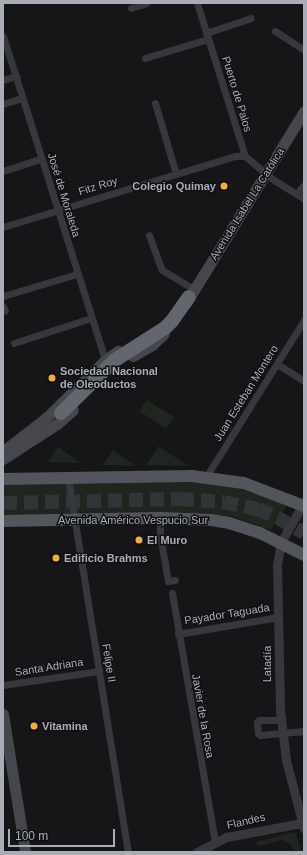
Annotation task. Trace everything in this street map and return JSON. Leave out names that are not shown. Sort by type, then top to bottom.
[{"type":"highway","points":[[61,413],[115,360],[165,328],[172,321],[192,293]]},
{"type":"main road","name":"Avenida Isabel La Católica","points":[[3,459],[57,424],[114,368],[152,345],[174,324],[304,111]]},
{"type":"main road","name":"Avenida Isabel La Católica","points":[[3,451],[51,414],[105,360],[162,326],[170,319],[192,293]]},
{"type":"main road","points":[[3,479],[206,477],[244,483],[303,504]]},
{"type":"main road","name":"Avenida Américo Vespucio Sur","points":[[3,521],[160,518],[211,520],[246,528],[281,542],[304,555]]},
{"type":"main road","points":[[3,714],[7,768],[25,852]]},
{"type":"street","points":[[131,8],[146,3]]},
{"type":"street","name":"Puerto de Palos","points":[[197,3],[244,156]]},
{"type":"street","points":[[145,58],[207,36],[251,18]]},
{"type":"street","points":[[274,31],[304,50]]},
{"type":"street","name":"José de Moraleda","points":[[3,36],[105,360]]},
{"type":"street","points":[[3,80],[16,76]]},
{"type":"street","points":[[3,104],[22,98]]},
{"type":"street","points":[[155,103],[176,174]]},
{"type":"street","name":"Fitz Roy","points":[[3,227],[235,156],[244,156]]},
{"type":"street","points":[[244,156],[265,173],[304,199]]},
{"type":"street","points":[[3,171],[41,159]]},
{"type":"street","points":[[296,194],[304,185]]},
{"type":"street","points":[[149,236],[162,270],[192,293]]},
{"type":"street","points":[[3,296],[77,274]]},
{"type":"street","points":[[14,343],[91,318]]},
{"type":"street","name":"Juan Esteban Montero","points":[[206,477],[304,320]]},
{"type":"street","points":[[277,364],[304,381]]},
{"type":"street","name":"Felipe II","points":[[68,478],[128,852]]},
{"type":"street","name":"Latadía","points":[[303,504],[281,542],[277,564],[281,720],[286,760],[303,826]]},
{"type":"street","points":[[160,518],[160,535],[168,581],[175,580]]},
{"type":"street","name":"Javier de la Rosa","points":[[172,593],[215,842]]},
{"type":"street","name":"Payador Taguada","points":[[178,634],[279,617]]},
{"type":"street","name":"Santa Adriana","points":[[3,685],[99,671]]},
{"type":"street","points":[[281,720],[259,720],[257,722],[258,733],[260,735],[304,731]]},
{"type":"street","name":"Flandes","points":[[197,852],[215,842],[243,833],[303,826]]},
{"type":"shaded area","points":[[147,400],[174,417],[166,429],[139,411]]},
{"type":"shaded area","points":[[159,446],[188,466],[146,465]]},
{"type":"shaded area","points":[[58,447],[81,463],[48,462]]},
{"type":"shaded area","points":[[113,450],[136,466],[103,465]]},
{"type":"shaded area","points":[[197,482],[229,485],[257,493],[287,505],[271,530],[234,517],[214,515],[3,516],[3,485]]},
{"type":"shaded area","points":[[295,832],[302,852],[295,852],[290,844],[282,840],[259,846],[255,842]]},
{"type":"tunnel","points":[[3,503],[180,499],[224,502],[258,509],[278,518],[304,533]]},
{"type":"place","name":"Colegio Quimay","points":[[224,186]]},
{"type":"place","name":"Sociedad Nacional de Oleoductos","points":[[52,378]]},
{"type":"place","name":"El Muro","points":[[139,540]]},
{"type":"place","name":"Edificio Brahms","points":[[56,558]]},
{"type":"place","name":"Vitamina","points":[[34,726]]}]
